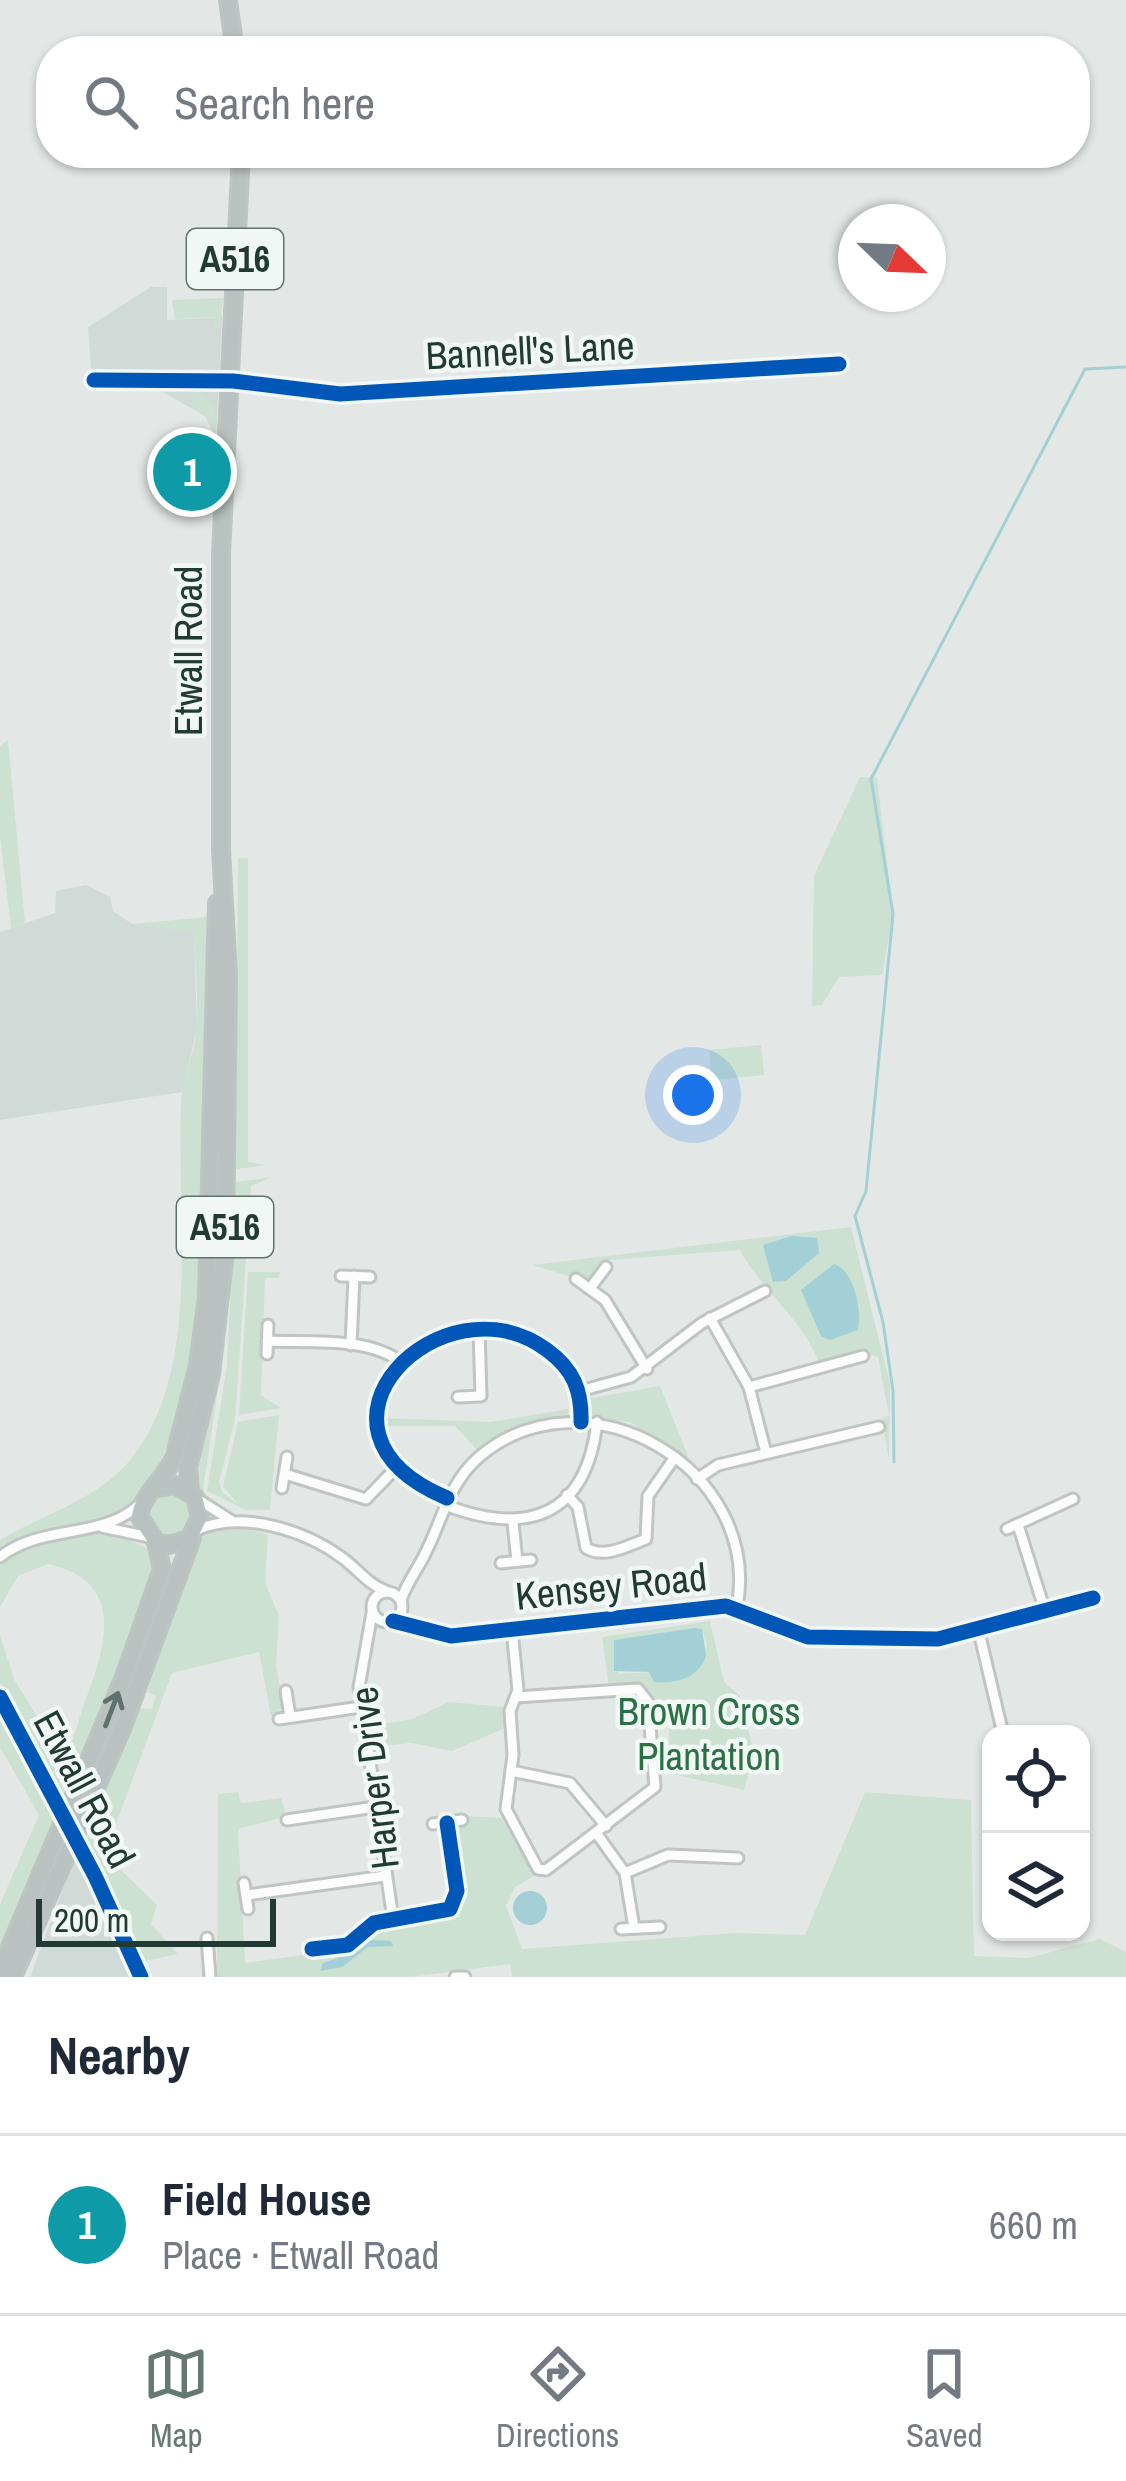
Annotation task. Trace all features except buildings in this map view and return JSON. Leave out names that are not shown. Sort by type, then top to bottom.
[{"type":"highway","points":[[228,0],[233,36]]},
{"type":"highway","name":"A516","points":[[226,381],[240,168]]},
{"type":"highway","name":"Etwall Road","points":[[148,1495],[171,1466],[204,1327],[221,850],[226,381]]},
{"type":"highway","name":"Etwall Road","points":[[192,1495],[188,1467],[211,1374],[225,1252],[228,974],[221,850]]},
{"type":"highway","points":[[0,1971],[124,1677],[162,1569],[152,1539],[141,1524],[148,1495],[175,1485],[192,1495],[200,1510],[195,1532],[122,1729],[17,1977]]},
{"type":"highway","points":[[152,1539],[176,1545],[195,1532]]},
{"type":"street","name":"Bannell's Lane","points":[[94,380],[226,381],[340,394],[839,364]]},
{"type":"street","points":[[591,1287],[606,1267]]},
{"type":"street","points":[[341,1276],[370,1277]]},
{"type":"street","points":[[351,1345],[354,1276]]},
{"type":"street","points":[[576,1279],[591,1287],[618,1317],[647,1369]]},
{"type":"street","points":[[745,1286],[751,1299]]},
{"type":"street","points":[[580,1391],[647,1369],[710,1318],[765,1292]]},
{"type":"street","points":[[710,1318],[748,1387],[766,1453]]},
{"type":"street","points":[[268,1325],[267,1347],[351,1345],[391,1355],[402,1363]]},
{"type":"street","points":[[458,1397],[481,1396],[479,1330]]},
{"type":"street","points":[[580,1422],[580,1391],[565,1365],[532,1340],[479,1330],[442,1337],[402,1363],[376,1414],[378,1434],[395,1469],[446,1502],[494,1522],[513,1523],[541,1514],[567,1495],[587,1468],[597,1423]]},
{"type":"street","points":[[748,1387],[847,1352],[862,1356]]},
{"type":"street","name":"Harper Drive","points":[[371,1638],[401,1603],[464,1471],[494,1445],[536,1428],[580,1422],[638,1432],[675,1456],[697,1479],[730,1522],[737,1607]]},
{"type":"street","points":[[697,1479],[718,1465],[879,1426]]},
{"type":"street","points":[[856,1432],[859,1448]]},
{"type":"street","points":[[567,1495],[578,1507],[586,1548],[598,1553],[618,1550],[646,1539],[648,1496],[675,1456]]},
{"type":"street","points":[[282,1488],[287,1457]]},
{"type":"street","points":[[285,1474],[366,1499],[395,1469]]},
{"type":"street","points":[[0,1557],[34,1538],[126,1516],[148,1495]]},
{"type":"street","points":[[192,1495],[232,1521],[309,1538],[344,1558],[365,1580],[401,1603],[414,1625]]},
{"type":"street","points":[[1006,1529],[1073,1499]]},
{"type":"street","points":[[195,1532],[232,1521]]},
{"type":"street","points":[[513,1523],[517,1561]]},
{"type":"street","points":[[96,1526],[152,1539]]},
{"type":"street","points":[[1018,1526],[1046,1614]]},
{"type":"street","points":[[501,1563],[531,1560]]},
{"type":"street","points":[[365,1580],[372,1608]]},
{"type":"street","points":[[372,1608],[388,1591],[409,1581]]},
{"type":"street","name":"Kensey Road","points":[[372,1608],[390,1621],[451,1636],[737,1607],[808,1637],[938,1640],[1093,1598]]},
{"type":"street","name":"Harper Drive","points":[[372,1608],[371,1638],[360,1671],[361,1707],[393,1919]]},
{"type":"street","points":[[512,1630],[516,1697],[510,1711],[507,1816],[538,1870],[551,1869],[657,1784],[646,1694],[638,1689],[516,1697]]},
{"type":"street","points":[[979,1632],[1001,1725]]},
{"type":"street","points":[[286,1691],[284,1718],[361,1707]]},
{"type":"street","name":"Etwall Road","points":[[0,1697],[95,1876],[141,1977]]},
{"type":"street","points":[[511,1771],[570,1784],[625,1873],[627,1929],[660,1927]]},
{"type":"street","points":[[287,1820],[304,1824],[375,1807]]},
{"type":"street","name":"Harper Drive","points":[[433,1824],[462,1820]]},
{"type":"street","name":"Harper Drive","points":[[312,1949],[330,1953],[374,1923],[443,1913],[455,1902],[447,1823]]},
{"type":"street","points":[[625,1873],[668,1855],[738,1858]]},
{"type":"street","points":[[247,1895],[386,1876]]},
{"type":"street","points":[[244,1882],[248,1909]]},
{"type":"street","points":[[207,1939],[210,1977]]},
{"type":"street","points":[[454,1977],[465,1977]]},
{"type":"shaded area","points":[[151,287],[167,287],[167,320],[222,317],[216,437],[205,416],[145,382],[92,383],[88,327]]},
{"type":"shaded area","points":[[86,885],[110,897],[113,911],[132,924],[194,932],[197,1028],[182,1092],[0,1120],[0,932],[55,913],[56,891]]},
{"type":"shaded area","points":[[75,1857],[111,1922],[133,1977],[30,1977]]},
{"type":"green space","points":[[223,298],[220,328],[211,330],[216,317],[175,319],[172,300]]},
{"type":"green space","points":[[194,388],[213,408],[216,437],[205,416],[191,408]]},
{"type":"green space","points":[[8,740],[25,923],[11,928],[0,836],[0,746]]},
{"type":"green space","points":[[860,777],[877,778],[893,914],[882,975],[839,977],[822,1005],[812,1006],[814,876]]},
{"type":"green space","points":[[238,858],[248,858],[248,1162],[267,1165],[236,1169]]},
{"type":"green space","points":[[207,917],[204,1229],[182,1397],[160,1461],[129,1505],[100,1520],[0,1547],[0,1540],[86,1496],[118,1473],[154,1423],[168,1382],[181,1289],[181,1104],[197,1024],[194,933],[133,924]]},
{"type":"green space","points":[[761,1045],[764,1075],[712,1080],[709,1050]]},
{"type":"green space","points":[[272,1177],[251,1186],[235,1419],[219,1482],[222,1492],[238,1504],[223,1487],[238,1422],[279,1415],[270,1510],[246,1510],[207,1491],[227,1365],[236,1182]]},
{"type":"green space","points":[[851,1227],[890,1384],[889,1460],[882,1419],[889,1415],[878,1357],[864,1353],[819,1362],[802,1331],[740,1250],[609,1260],[589,1282],[532,1265]]},
{"type":"green space","points":[[248,1272],[280,1272],[279,1278],[265,1278],[261,1395],[281,1408],[239,1415]]},
{"type":"green space","points":[[225,1341],[203,1490],[214,1504],[194,1489],[192,1472]]},
{"type":"green space","points":[[660,1386],[690,1461],[630,1422],[588,1417],[586,1399]]},
{"type":"green space","points":[[568,1409],[569,1416],[507,1432],[478,1451],[455,1426],[383,1426],[383,1418],[490,1422]]},
{"type":"green space","points":[[170,1491],[187,1498],[194,1515],[187,1532],[170,1539],[153,1532],[146,1515],[153,1498]]},
{"type":"green space","points":[[233,1525],[268,1535],[265,1582],[279,1616],[276,1666],[284,1707],[271,1716],[259,1652],[172,1673],[115,1827],[114,1863],[157,1905],[151,1924],[178,1954],[145,1961],[84,1838],[140,1708],[152,1709],[156,1695],[147,1692],[193,1543],[210,1529]]},
{"type":"green space","points":[[107,1531],[152,1550],[155,1574],[68,1807],[0,1683],[0,1635],[14,1679],[63,1759],[98,1664],[103,1642],[101,1602],[74,1573],[48,1564],[18,1576],[0,1607],[0,1566],[24,1547]]},
{"type":"green space","name":"Brown Cross Plantation","points":[[710,1621],[724,1682],[740,1696],[754,1753],[744,1790],[672,1774],[667,1708],[654,1707],[644,1684],[609,1687],[602,1637]],"holes":[[[702,1629],[707,1647],[655,1682],[650,1672],[619,1674],[614,1640]]]},
{"type":"green space","points":[[449,1702],[504,1707],[505,1728],[452,1751],[411,1743],[374,1747],[370,1726],[412,1719]]},
{"type":"green space","points":[[0,1713],[56,1824],[0,1955],[0,1904],[39,1815],[0,1747]]},
{"type":"green space","points":[[238,1792],[241,1803],[281,1798],[285,1811],[281,1818],[238,1829],[245,1963],[346,1949],[380,1927],[447,1916],[459,1892],[452,1829],[466,1823],[466,1816],[501,1818],[536,1875],[515,1887],[506,1906],[522,1949],[735,1933],[805,1935],[865,1792],[971,1800],[974,1956],[1028,1958],[1100,1939],[1126,1952],[1126,1977],[512,1977],[510,1964],[410,1977],[217,1977],[218,1794]]},
{"type":"water","points":[[791,1236],[817,1238],[819,1253],[786,1281],[773,1282],[763,1245]]},
{"type":"water","points":[[834,1264],[851,1282],[859,1322],[858,1330],[830,1340],[821,1336],[801,1290]]},
{"type":"water","points":[[702,1629],[706,1655],[686,1678],[654,1682],[649,1672],[614,1671],[614,1640]]},
{"type":"water","points":[[530,1891],[542,1896],[547,1908],[542,1920],[530,1925],[518,1920],[513,1908],[518,1896]]},
{"type":"water","points":[[369,1940],[391,1941],[393,1946],[368,1947],[342,1967],[320,1971],[323,1963],[354,1952]]},
{"type":"waterway","points":[[894,1462],[893,1391],[883,1322],[855,1216],[866,1191],[893,914],[871,779],[1085,369],[1126,367]]},
{"type":"cycle path","points":[[94,380],[233,381],[340,394],[839,364]]},
{"type":"cycle path","points":[[447,1498],[400,1469],[379,1435],[379,1401],[396,1369],[426,1345],[464,1331],[506,1331],[547,1350],[574,1381],[581,1422]]},
{"type":"cycle path","points":[[393,1621],[451,1636],[726,1606],[808,1637],[938,1639],[1093,1598]]},
{"type":"cycle path","points":[[0,1697],[95,1876],[141,1977]]},
{"type":"cycle path","points":[[312,1949],[348,1945],[374,1923],[450,1909],[457,1891],[447,1823]]},
{"type":"place","name":"Field House","points":[[192,472]]}]
